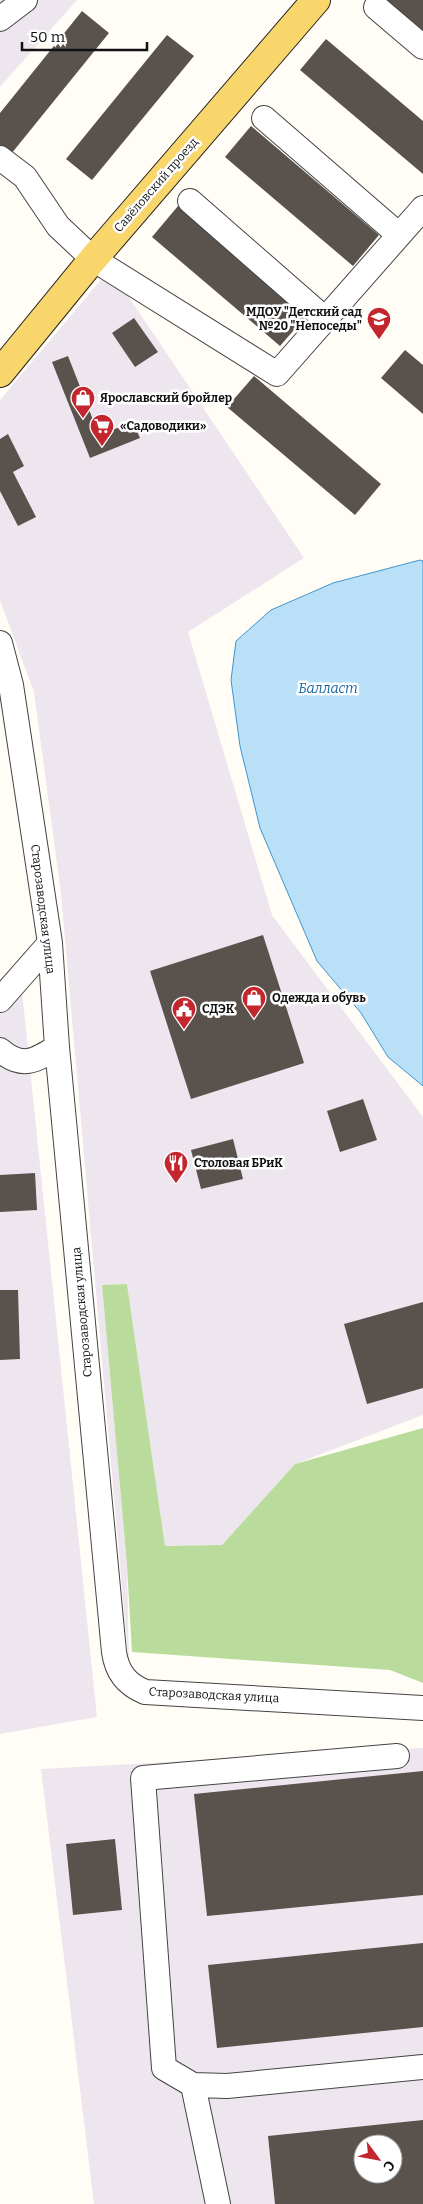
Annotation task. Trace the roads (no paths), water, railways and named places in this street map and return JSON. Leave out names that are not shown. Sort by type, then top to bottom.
[{"type":"main road","name":"Савёловский проезд","points":[[0,373],[93,259],[316,0]]},
{"type":"street","points":[[0,19],[25,0]]},
{"type":"street","points":[[376,7],[423,47]]},
{"type":"street","points":[[264,118],[399,235]]},
{"type":"street","points":[[0,158],[25,177],[58,226],[93,259],[277,374],[423,208]]},
{"type":"street","points":[[190,201],[326,319]]},
{"type":"street","name":"Старозаводская улица","points":[[0,643],[11,685],[50,943],[57,1047],[114,1652],[122,1676],[136,1688],[145,1692],[423,1708]]},
{"type":"street","points":[[0,1000],[50,943]]},
{"type":"street","points":[[0,1050],[8,1057],[24,1062],[38,1059],[57,1047]]},
{"type":"street","points":[[397,1756],[143,1778],[164,2068],[193,2085],[227,2086],[423,2067]]},
{"type":"street","points":[[193,2085],[218,2204]]},
{"type":"water","name":"Балласт","points":[[420,560],[423,561],[423,1086],[388,1057],[361,1013],[317,961],[260,828],[240,746],[231,680],[236,641],[271,610],[333,583]]},
{"type":"place","name":"МДОУ \"Детский сад №20 \"Непоседы\"","points":[[379,340]]},
{"type":"place","name":"Ярославский бройлер","points":[[83,419]]},
{"type":"place","name":"«Садоводики»","points":[[102,447]]},
{"type":"place","name":"Одежда и обувь","points":[[254,1019]]},
{"type":"place","name":"СДЭК","points":[[184,1030]]},
{"type":"place","name":"Столовая БРиК","points":[[176,1184]]}]
